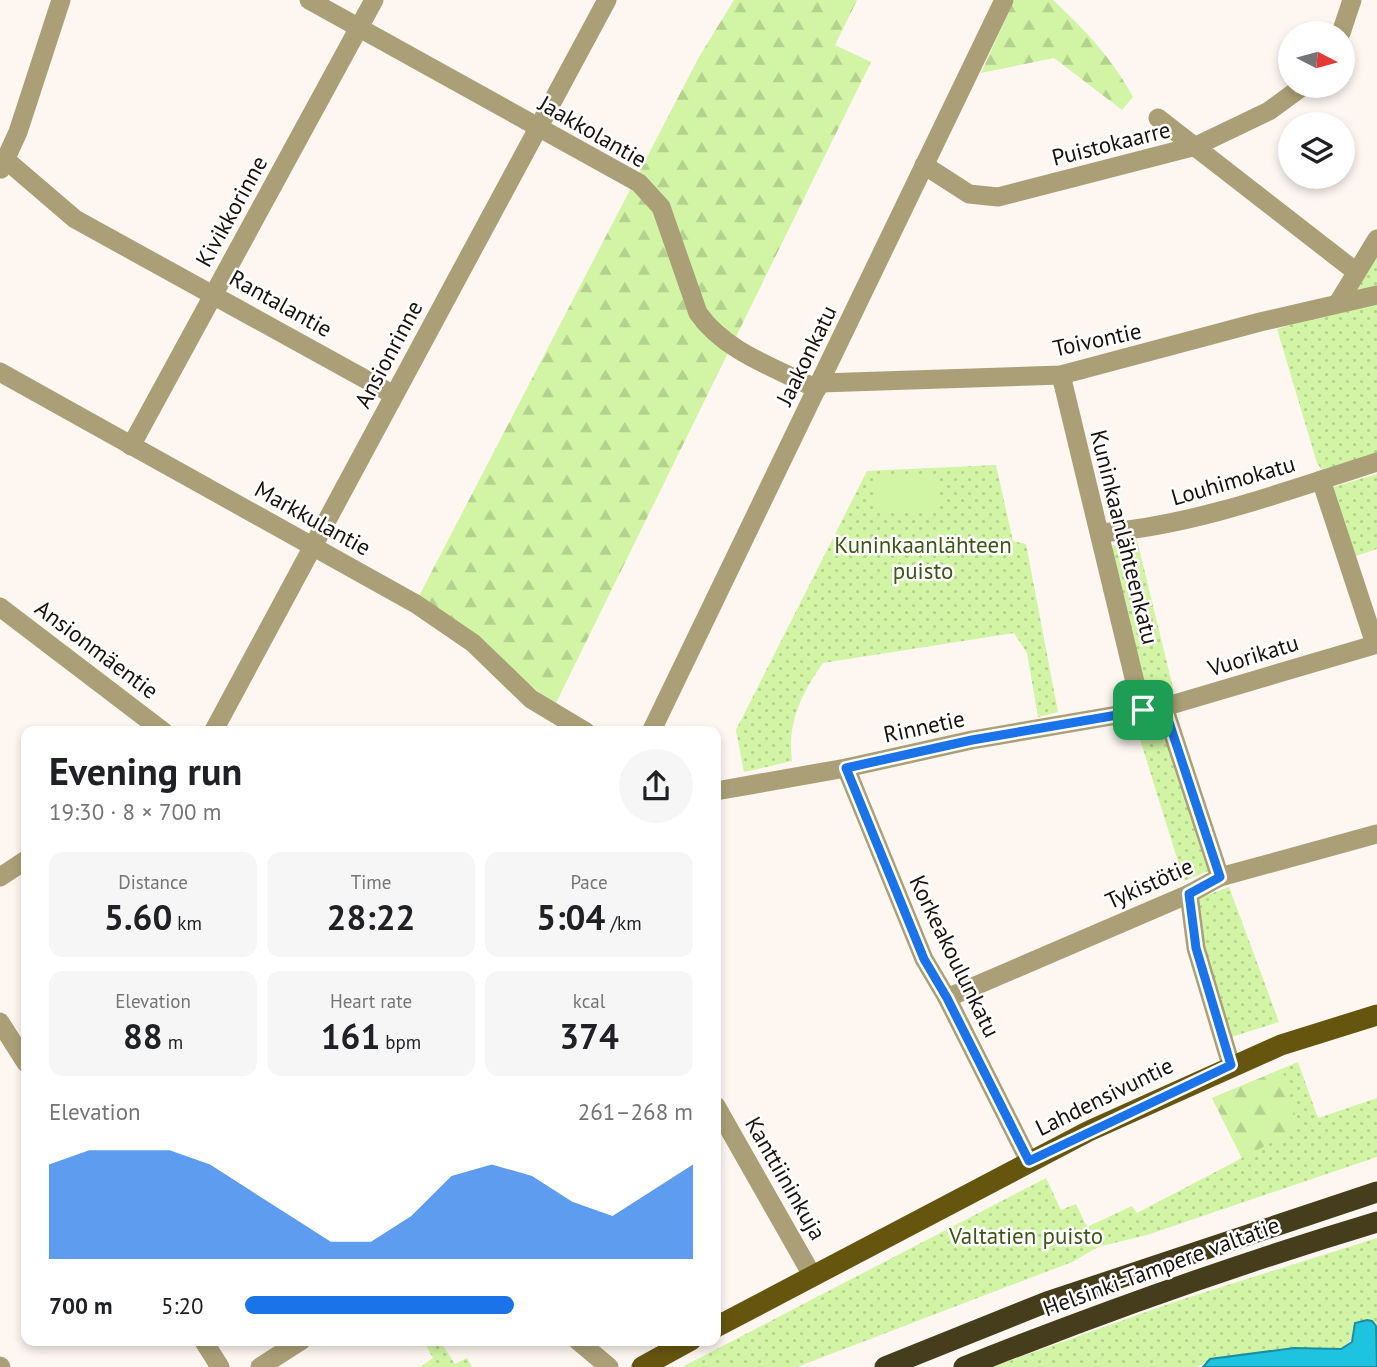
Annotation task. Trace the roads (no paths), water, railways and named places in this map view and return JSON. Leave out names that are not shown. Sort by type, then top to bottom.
[{"type":"highway","name":"Helsinki-Tampere valtatie","points":[[885,1367],[1047,1302],[1377,1192]]},
{"type":"highway","name":"Helsinki-Tampere valtatie","points":[[964,1367],[1096,1315],[1271,1254],[1377,1222]]},
{"type":"main road","name":"Lahdensivuntie","points":[[721,1324],[1029,1161],[1231,1065],[1281,1045],[1377,1015]]},
{"type":"main road","points":[[642,1367],[680,1346]]},
{"type":"street","points":[[3,165],[61,0]]},
{"type":"street","name":"Jaakkolantie","points":[[309,0],[639,183],[661,206],[698,313],[721,340],[818,386]]},
{"type":"street","name":"Kivikkorinne","points":[[131,446],[374,0]]},
{"type":"street","name":"Ansionrinne","points":[[216,726],[607,0]]},
{"type":"street","name":"Jaakonkatu","points":[[654,726],[1004,0]]},
{"type":"street","points":[[1345,21],[1352,0]]},
{"type":"street","name":"Puistokaarre","points":[[925,165],[969,194],[998,197],[1196,146],[1269,111],[1287,98]]},
{"type":"street","points":[[1157,118],[1355,271]]},
{"type":"street","name":"Rantalantie","points":[[3,165],[75,219],[214,293],[394,395]]},
{"type":"street","points":[[1338,303],[1355,271],[1377,239]]},
{"type":"street","name":"Toivontie","points":[[818,386],[1061,375],[1377,295]]},
{"type":"street","name":"Markkulantie","points":[[0,372],[416,604],[473,643],[519,689],[577,726]]},
{"type":"street","name":"Kuninkaanlähteenkatu","points":[[1061,375],[1076,447],[1101,533],[1143,710]]},
{"type":"street","name":"Louhimokatu","points":[[1101,533],[1147,529],[1211,514],[1377,462]]},
{"type":"street","points":[[1321,480],[1376,644]]},
{"type":"street","name":"Ansionmäentie","points":[[0,607],[156,726]]},
{"type":"street","name":"Vuorikatu","points":[[1143,710],[1164,707],[1376,644]]},
{"type":"street","points":[[1164,707],[1220,877]]},
{"type":"street","name":"Rinnetie","points":[[721,789],[846,768],[972,740],[1143,710]]},
{"type":"street","name":"Korkeakoulunkatu","points":[[846,768],[924,959],[947,998],[1029,1161]]},
{"type":"street","name":"Tykistötie","points":[[947,998],[1189,894],[1220,877],[1377,834]]},
{"type":"street","points":[[0,877],[21,863]]},
{"type":"street","points":[[1189,894],[1196,948],[1231,1065]]},
{"type":"street","points":[[0,1022],[21,1055]]},
{"type":"street","name":"Kanttiininkuja","points":[[721,1115],[812,1275]]},
{"type":"street","points":[[207,1346],[220,1367]]},
{"type":"street","points":[[260,1367],[293,1346]]},
{"type":"street","points":[[584,1346],[609,1367]]},
{"type":"water","points":[[1367,1320],[1376,1326],[1377,1367],[1203,1367],[1210,1359],[1294,1348],[1341,1349],[1352,1342],[1355,1323]]},
{"type":"park label","name":"Kuninkaanlähteen puisto","points":[[923,557]]},
{"type":"park label","name":"Valtatien puisto","points":[[1026,1235]]}]
